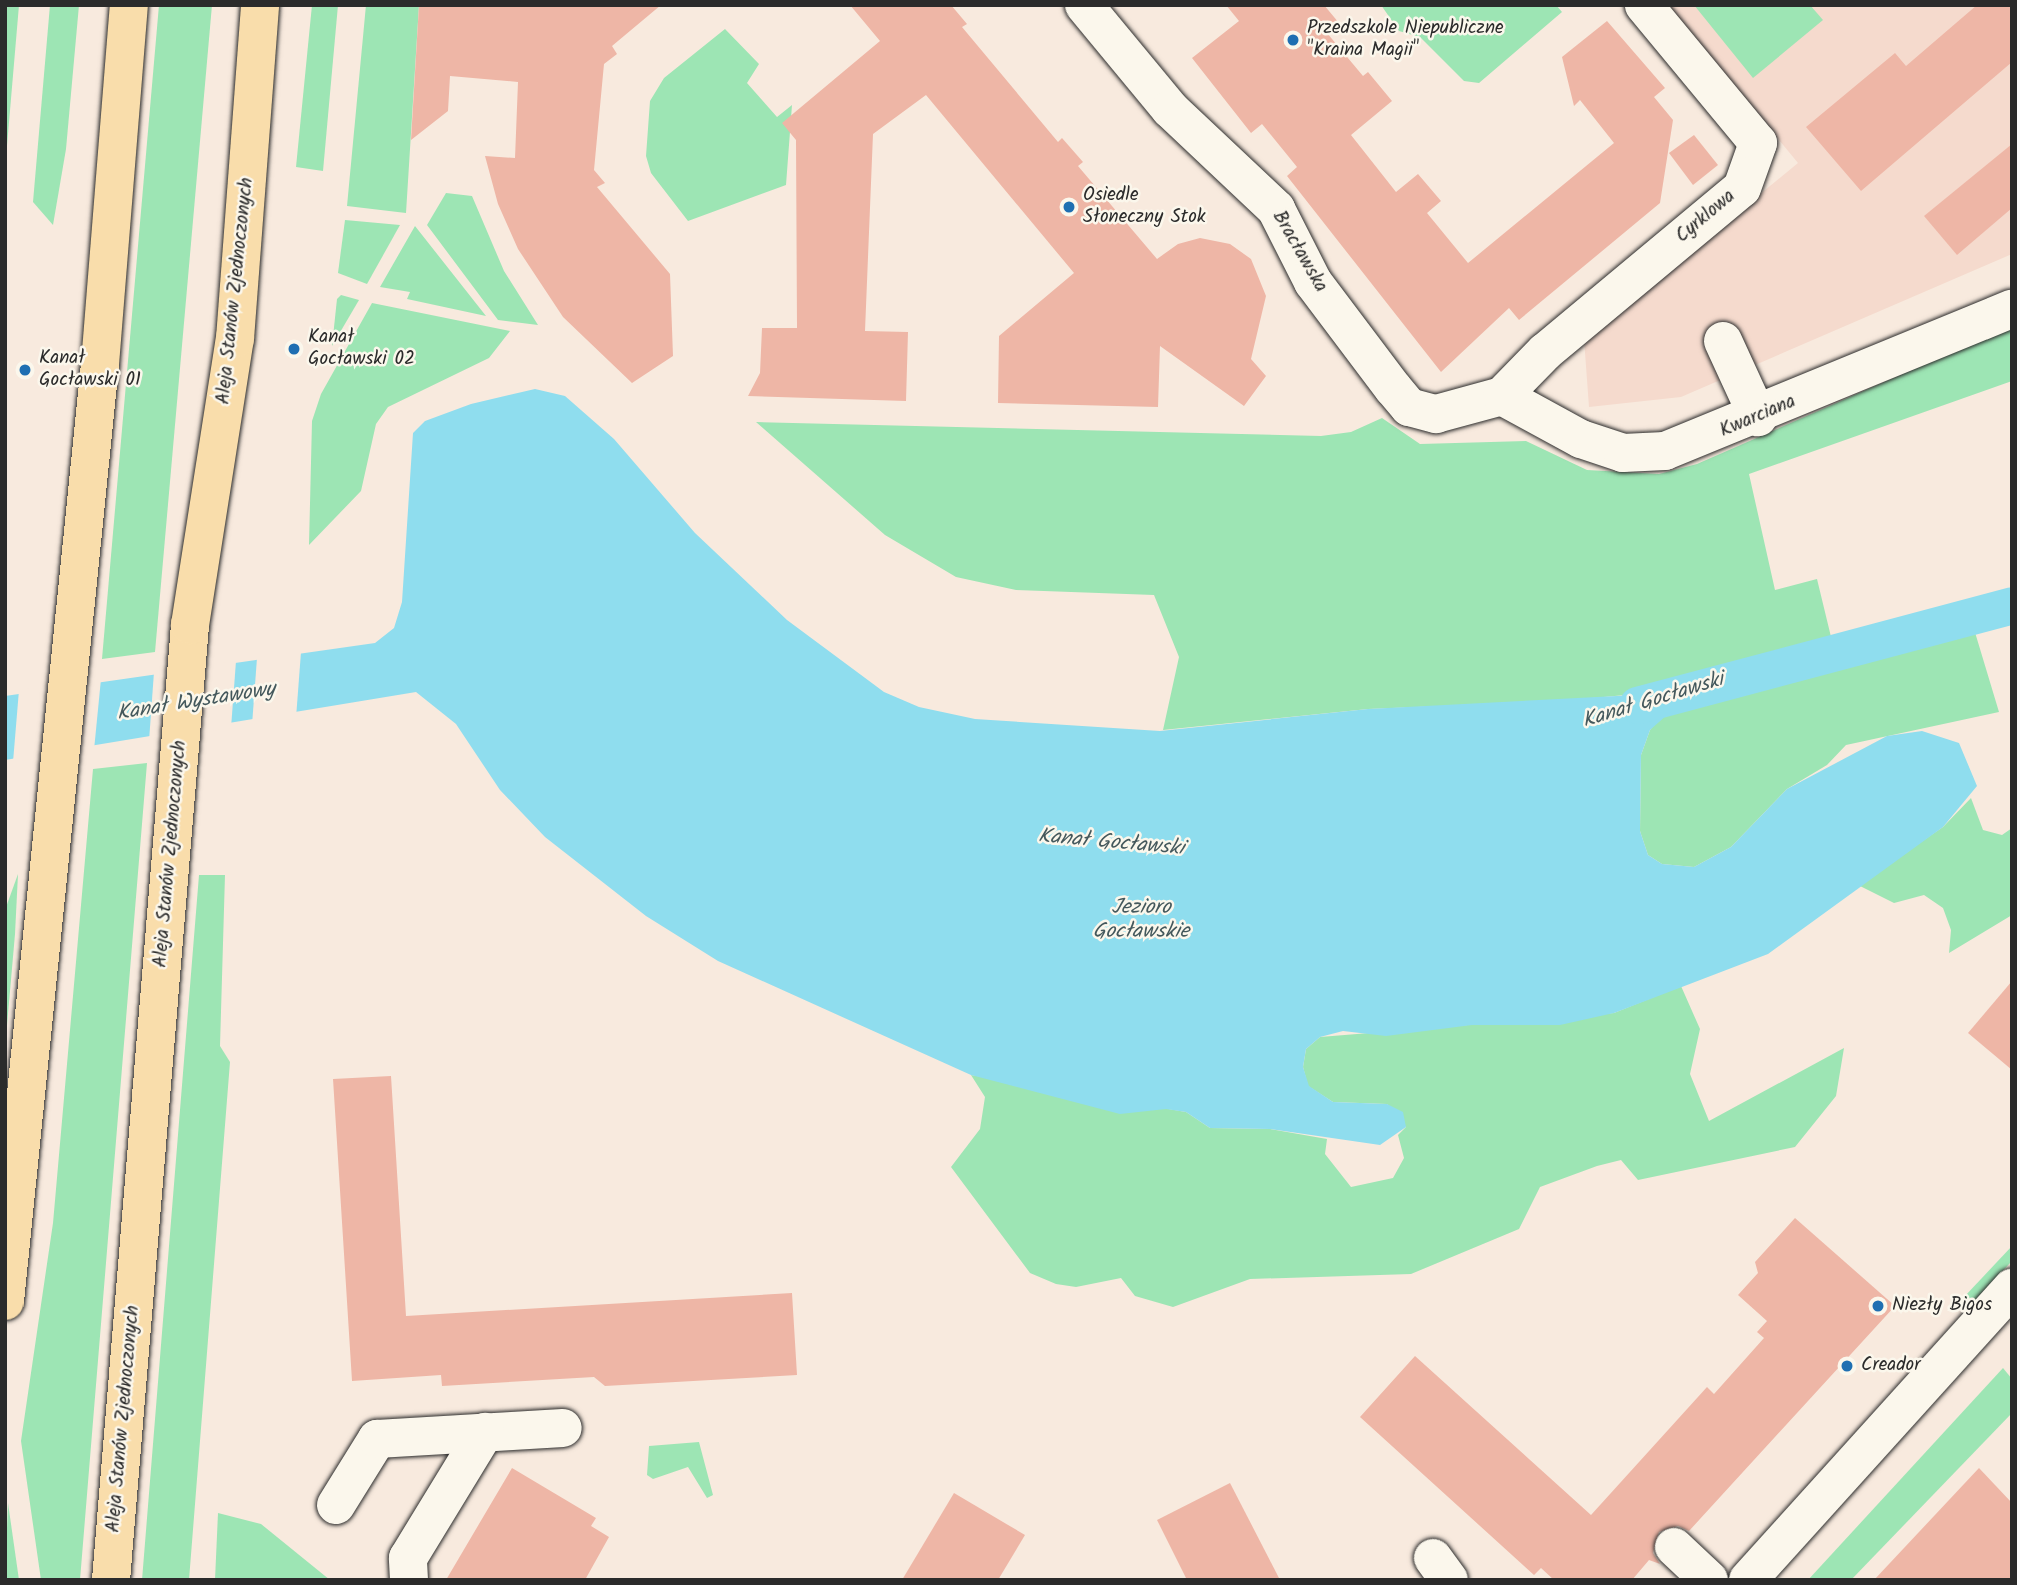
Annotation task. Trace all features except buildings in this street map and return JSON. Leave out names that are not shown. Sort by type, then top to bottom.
[{"type":"main road","points":[[5,1301],[58,800],[129,5]]},
{"type":"main road","name":"Aleja Stanów Zjednoczonych","points":[[111,1580],[190,625],[235,339],[260,5]]},
{"type":"street","name":"Bracławska","points":[[1084,5],[1170,109],[1276,209],[1299,245],[1313,282],[1409,407],[1436,414],[1502,396]]},
{"type":"street","name":"Cyrklowa","points":[[1502,396],[1545,352],[1742,187],[1758,143],[1644,5]]},
{"type":"street","name":"Kwarciana","points":[[1502,396],[1581,439],[1623,453],[1665,451],[1758,417],[2012,309]]},
{"type":"street","points":[[1723,341],[1758,417]]},
{"type":"street","points":[[1748,1580],[2012,1288]]},
{"type":"street","points":[[336,1506],[377,1439],[563,1428]]},
{"type":"street","points":[[409,1580],[408,1558],[485,1432]]},
{"type":"street","points":[[1674,1547],[1709,1580]]},
{"type":"shaded area","points":[[1668,5],[2012,5],[2012,254],[1681,397],[1589,407],[1584,339],[1798,163]]},
{"type":"green space","points":[[5,5],[19,5],[5,169]]},
{"type":"green space","points":[[50,5],[79,5],[66,149],[53,225],[33,202]]},
{"type":"green space","points":[[159,5],[212,5],[155,652],[102,659]]},
{"type":"green space","points":[[312,5],[338,5],[323,171],[296,167]]},
{"type":"green space","points":[[366,5],[419,5],[406,213],[347,206]]},
{"type":"green space","points":[[1381,5],[1556,5],[1562,12],[1479,83],[1464,81],[1420,37],[1399,31]]},
{"type":"green space","points":[[1694,5],[1810,5],[1823,20],[1753,78]]},
{"type":"green space","points":[[725,29],[759,64],[747,83],[777,117],[792,105],[786,185],[688,221],[651,173],[646,156],[650,101],[664,78]]},
{"type":"green space","points":[[446,193],[472,196],[504,271],[538,325],[498,320],[427,225]]},
{"type":"green space","points":[[345,220],[400,225],[367,284],[338,273]]},
{"type":"green space","points":[[415,226],[486,316],[407,299],[410,292],[380,287]]},
{"type":"green space","points":[[341,295],[359,300],[332,346],[337,299]]},
{"type":"green space","points":[[372,303],[510,331],[489,358],[388,407],[376,424],[361,491],[309,545],[312,421],[321,394]]},
{"type":"green space","points":[[2012,326],[2012,381],[1749,474],[1775,590],[1817,579],[1832,641],[1648,693],[1559,701],[1368,709],[1163,730],[1179,657],[1154,595],[1016,590],[956,577],[885,535],[756,422],[1321,436],[1351,432],[1382,418],[1420,444],[1526,441],[1587,470],[1659,474],[1697,464]]},
{"type":"green space","points":[[1974,629],[1999,712],[1846,745],[1827,765],[1787,789],[1731,847],[1694,867],[1662,864],[1648,855],[1640,831],[1641,755],[1650,730],[1667,709],[1685,699]]},
{"type":"green space","points":[[147,763],[80,1580],[41,1580],[21,1441],[53,1223],[93,769]]},
{"type":"green space","points":[[1971,798],[1983,830],[2002,835],[2012,828],[2012,915],[1949,953],[1951,930],[1943,908],[1924,895],[1894,903],[1858,885],[1943,827]]},
{"type":"green space","points":[[18,874],[15,934],[5,1048],[5,910]]},
{"type":"green space","points":[[199,875],[225,875],[220,1046],[230,1062],[189,1580],[142,1580]]},
{"type":"green space","points":[[1681,986],[1700,1029],[1690,1074],[1709,1121],[1844,1048],[1836,1096],[1795,1147],[1638,1180],[1621,1160],[1597,1166],[1540,1187],[1519,1229],[1411,1274],[1250,1279],[1173,1307],[1135,1296],[1121,1278],[1076,1287],[1056,1284],[1030,1273],[951,1167],[980,1129],[985,1097],[971,1075],[1186,1112],[1210,1128],[1270,1129],[1327,1139],[1325,1154],[1351,1187],[1393,1178],[1404,1158],[1398,1135],[1406,1127],[1387,1104],[1333,1102],[1308,1086],[1303,1067],[1306,1049],[1320,1037],[1614,1013]]},
{"type":"green space","points":[[2012,1246],[2011,1262],[1969,1307],[1965,1296]]},
{"type":"green space","points":[[2003,1368],[2012,1379],[2012,1413],[1851,1580],[1808,1580]]},
{"type":"green space","points":[[699,1442],[713,1495],[707,1498],[688,1467],[653,1479],[647,1475],[649,1446]]},
{"type":"green space","points":[[8,1503],[19,1580],[5,1580]]},
{"type":"green space","points":[[218,1513],[261,1524],[330,1580],[215,1580]]},
{"type":"water","name":"Jezioro Gocławskie","points":[[535,389],[565,396],[614,439],[695,533],[787,620],[884,692],[919,707],[975,719],[1160,731],[1368,709],[1636,695],[1680,681],[1685,699],[1650,730],[1641,755],[1640,831],[1648,855],[1662,864],[1694,867],[1731,847],[1787,789],[1887,736],[1922,731],[1959,743],[1977,786],[1943,827],[1768,954],[1614,1013],[1560,1025],[1472,1025],[1386,1036],[1343,1031],[1320,1037],[1306,1049],[1303,1067],[1309,1086],[1333,1102],[1387,1104],[1403,1112],[1406,1127],[1380,1145],[1270,1129],[1210,1128],[1186,1112],[1166,1109],[1120,1114],[971,1075],[718,961],[646,916],[545,837],[500,790],[456,724],[416,692],[5,760],[5,696],[375,643],[394,628],[402,602],[413,433],[425,421],[471,404]]},
{"type":"pier","points":[[301,652],[296,718],[252,725],[257,658]]},
{"type":"pier","points":[[236,661],[231,728],[149,741],[154,672]]},
{"type":"pier","points":[[101,679],[94,750],[13,762],[19,690]]},
{"type":"waterway","name":"Kanał Gocławski","points":[[1637,705],[2012,605]]},
{"type":"place","name":"Przedszkole Niepubliczne \"Kraina Magii\"","points":[[1293,40]]},
{"type":"place","name":"Osiedle Słoneczny Stok","points":[[1069,207]]},
{"type":"place","name":"Kanał Gocławski 02","points":[[294,349]]},
{"type":"place","name":"Kanał Gocławski 01","points":[[25,370]]},
{"type":"place","name":"Niezły Bigos","points":[[1878,1306]]},
{"type":"place","name":"Creador","points":[[1847,1366]]},
{"type":"water label","name":"Kanał Wystawowy","points":[[196,702]]}]
